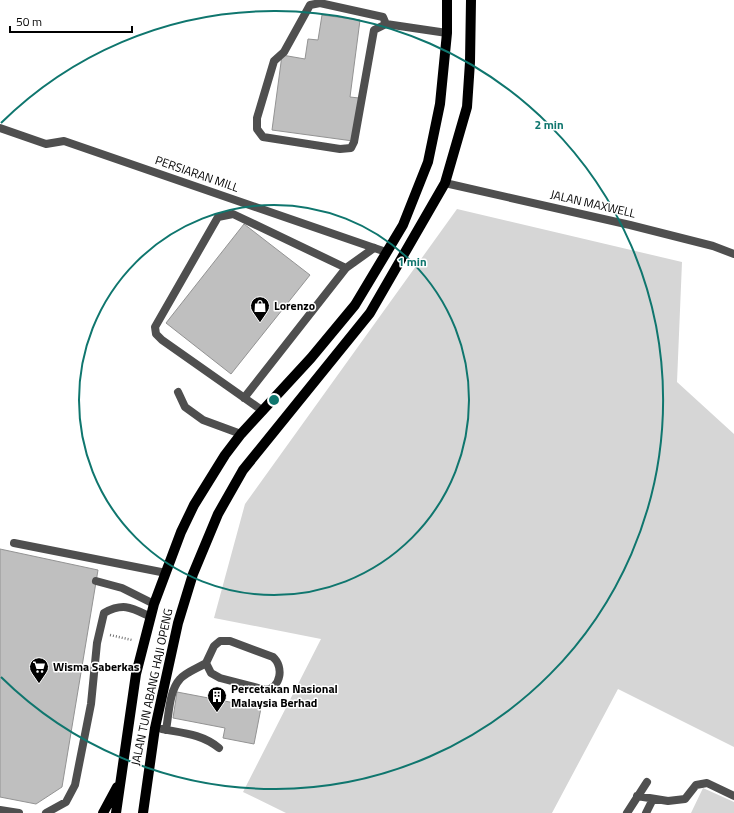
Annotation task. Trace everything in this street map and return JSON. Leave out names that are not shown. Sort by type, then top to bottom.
[{"type":"main road","name":"JALAN TUN ABANG HAJI OPENG","points":[[116,813],[136,674],[154,604],[181,532],[194,505],[225,455],[241,434],[311,358],[355,305],[403,224],[428,162],[440,104],[447,33],[448,0]]},
{"type":"main road","name":"JALAN TUN ABANG HAJI OPENG","points":[[143,813],[155,728],[178,623],[193,574],[218,514],[243,470],[370,313],[445,183],[467,107],[470,62],[471,0]]},
{"type":"main road","points":[[103,813],[121,779]]},
{"type":"street","points":[[386,24],[383,16],[320,3],[310,6],[284,52],[274,61],[257,118],[257,129],[263,137],[340,149],[351,148],[354,142],[374,30],[386,24],[447,33]]},
{"type":"street","name":"PERSIARAN MILL","points":[[0,128],[46,144],[64,141],[386,252]]},
{"type":"street","name":"JALAN MAXWELL","points":[[445,183],[630,224],[713,246],[734,254]]},
{"type":"street","points":[[263,410],[162,340],[156,334],[155,327],[218,216],[233,214],[346,268]]},
{"type":"street","points":[[244,398],[346,268],[374,248]]},
{"type":"street","points":[[178,392],[184,407],[203,420],[241,434]]},
{"type":"street","points":[[14,543],[166,573]]},
{"type":"street","points":[[96,581],[122,588],[154,604]]},
{"type":"street","points":[[46,813],[66,802],[75,785],[90,704],[97,643],[104,613],[114,608],[127,606],[151,617]]},
{"type":"street","points":[[166,730],[172,695],[180,678],[206,663],[214,646],[220,641],[230,641],[273,657],[279,662],[280,668],[277,683],[272,689],[266,690],[220,678],[211,674],[206,663]]},
{"type":"street","points":[[155,728],[190,734],[209,740],[219,748]]},
{"type":"street","points":[[627,813],[636,796],[647,782]]},
{"type":"street","points":[[636,796],[668,801],[685,799],[696,785],[707,783],[734,796]]},
{"type":"street","points":[[646,813],[653,799]]},
{"type":"street","points":[[0,810],[19,813]]},
{"type":"shaded area","points":[[457,209],[682,262],[677,382],[734,434],[734,747],[618,689],[552,813],[286,813],[243,792],[321,639],[214,618],[245,504]]},
{"type":"shaded area","points":[[703,788],[734,802],[734,813],[691,813]]},
{"type":"building","points":[[322,15],[360,20],[350,97],[359,98],[353,141],[272,130],[282,55],[305,59],[308,39],[318,40]]},
{"type":"building","points":[[244,224],[310,275],[231,374],[166,323]]},
{"type":"building","name":"Wisma Saberkas","points":[[0,549],[98,570],[62,787],[36,804],[0,797]]},
{"type":"building","name":"Percetakan Nasional Malaysia Berhad","points":[[177,692],[261,708],[254,744],[223,738],[225,728],[173,718]]},
{"type":"place","name":"Lorenzo","points":[[260,323]]},
{"type":"place","name":"Wisma Saberkas","points":[[39,684]]},
{"type":"place","name":"Percetakan Nasional Malaysia Berhad","points":[[217,713]]}]
